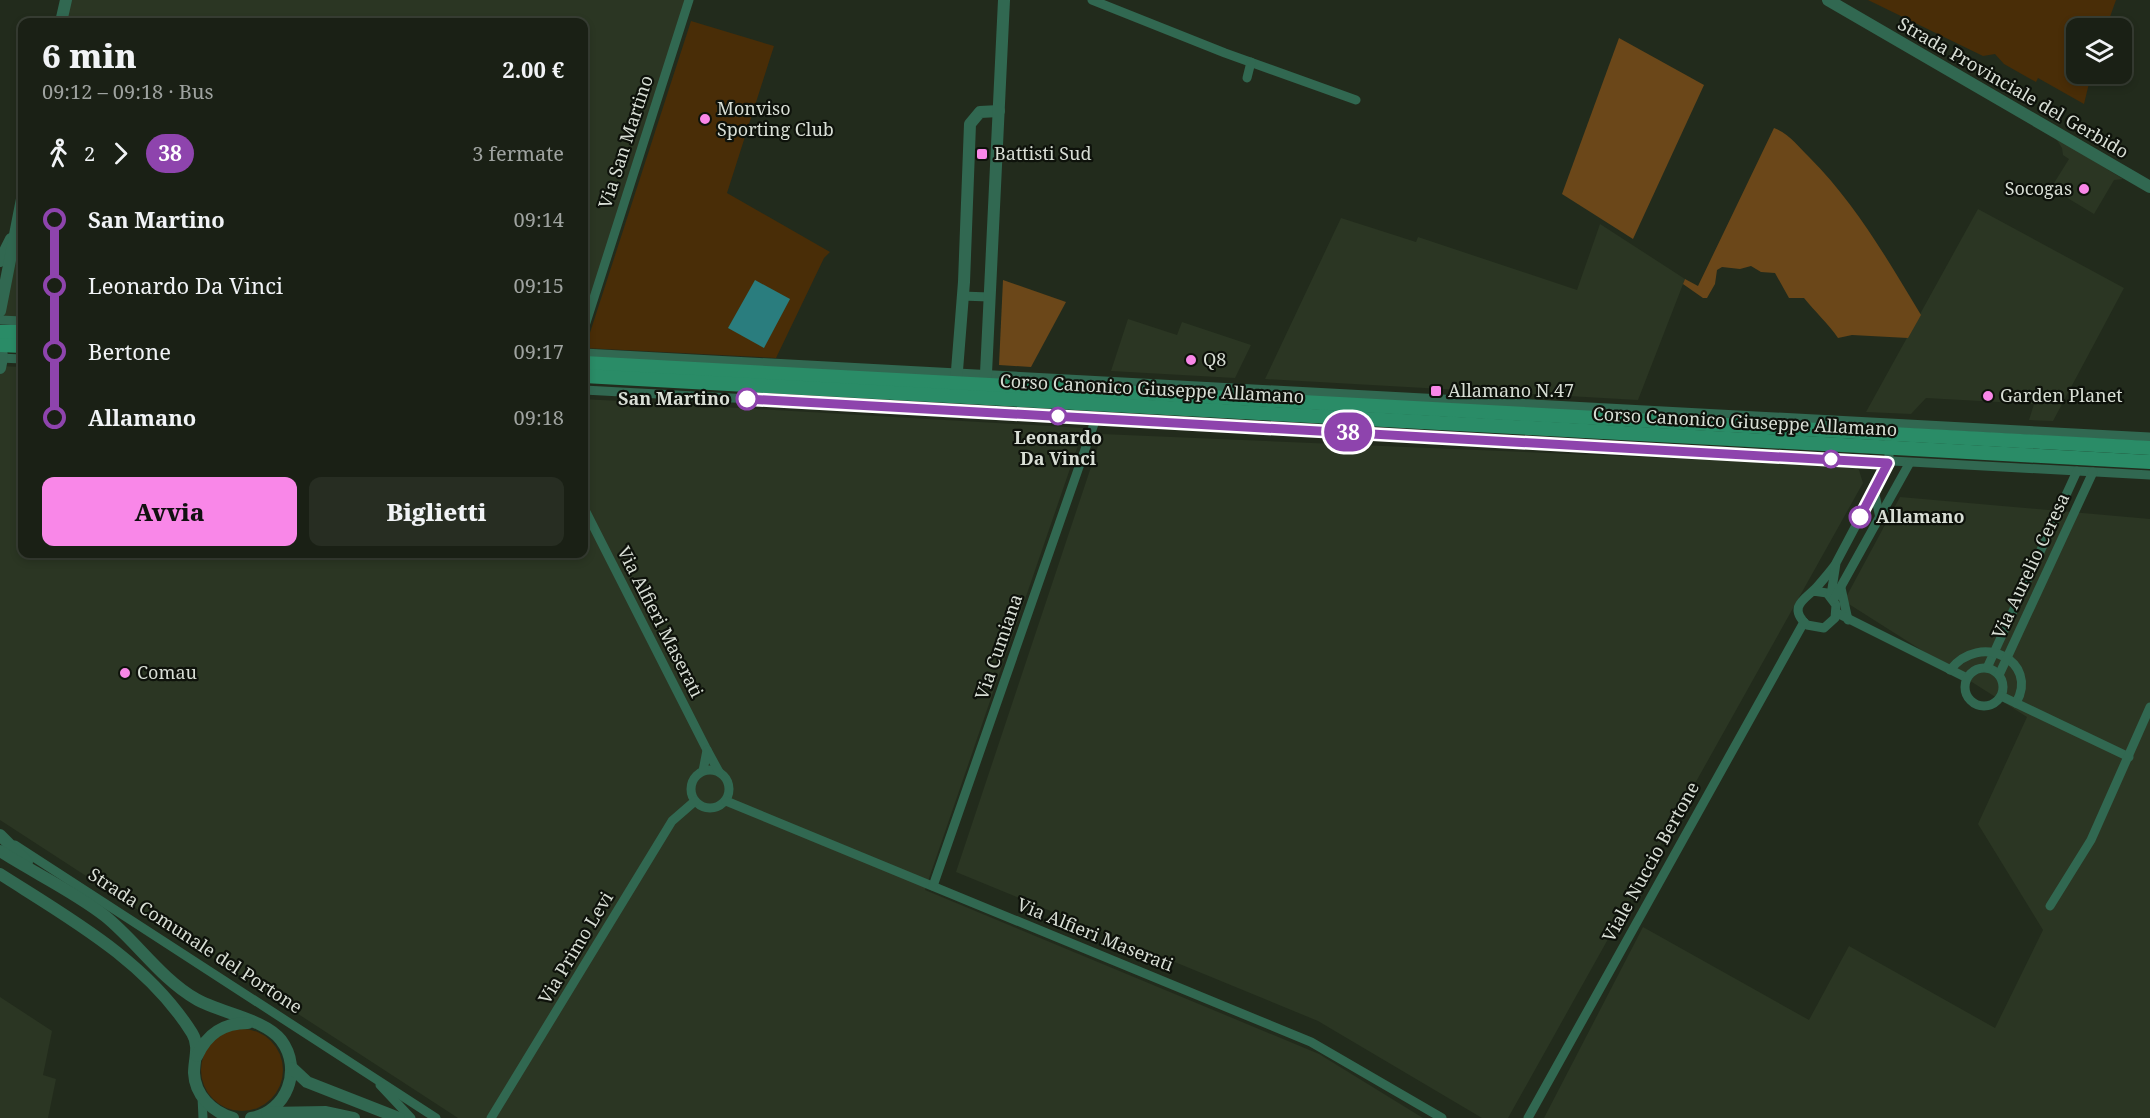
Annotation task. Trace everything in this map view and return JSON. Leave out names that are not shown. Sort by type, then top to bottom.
[{"type":"main road","points":[[0,349],[18,335]]},
{"type":"main road","points":[[0,349],[18,347]]},
{"type":"main road","name":"Corso Canonico Giuseppe Allamano","points":[[588,363],[956,378],[985,386]]},
{"type":"main road","name":"Corso Canonico Giuseppe Allamano","points":[[588,376],[985,386],[2150,448]]},
{"type":"main road","name":"Corso Canonico Giuseppe Allamano","points":[[1889,434],[2150,462]]},
{"type":"street","points":[[62,18],[66,0]]},
{"type":"street","name":"Via San Martino","points":[[588,316],[689,0]]},
{"type":"street","points":[[984,413],[1005,0]]},
{"type":"street","points":[[1092,0],[1356,100]]},
{"type":"street","name":"Strada Provinciale del Gerbido","points":[[1828,0],[1980,87],[2110,167],[2150,188]]},
{"type":"street","points":[[1247,78],[1251,62]]},
{"type":"street","points":[[956,378],[970,124],[980,112],[999,111]]},
{"type":"street","points":[[0,310],[18,218]]},
{"type":"street","points":[[0,261],[16,228]]},
{"type":"street","points":[[962,296],[989,297]]},
{"type":"street","points":[[0,320],[18,321]]},
{"type":"street","points":[[0,349],[18,357]]},
{"type":"street","name":"Corso Canonico Giuseppe Allamano","points":[[588,353],[956,378]]},
{"type":"street","name":"Corso Canonico Giuseppe Allamano","points":[[985,386],[1889,434],[2150,437]]},
{"type":"street","name":"Corso Canonico Giuseppe Allamano","points":[[588,390],[1888,463],[2150,475]]},
{"type":"street","name":"Via Cumiana","points":[[933,886],[1096,418]]},
{"type":"street","name":"Viale Nuccio Bertone","points":[[1528,1118],[1804,622],[1799,608],[1801,601],[1813,591],[1836,564],[1888,463],[1889,434]]},
{"type":"street","points":[[1813,591],[1822,591],[1832,597],[1840,587],[1909,464]]},
{"type":"street","name":"Via Aurelio Ceresa","points":[[1987,668],[2077,471]]},
{"type":"street","name":"Via Aurelio Ceresa","points":[[1999,675],[2093,472]]},
{"type":"street","points":[[1874,490],[1880,518]]},
{"type":"street","name":"Via Alfieri Maserati","points":[[588,516],[719,772]]},
{"type":"street","name":"Viale Nuccio Bertone","points":[[1836,564],[1832,597],[1837,613]]},
{"type":"street","points":[[1840,587],[1848,620]]},
{"type":"street","points":[[1804,622],[1812,628],[1824,628],[1832,622],[1837,613],[1967,678]]},
{"type":"street","points":[[1950,670],[1962,658],[1975,651],[1994,651],[2007,658],[2017,669],[2021,690],[2016,703]]},
{"type":"street","points":[[1987,668],[1999,675],[2003,682],[2001,696],[1990,705],[1973,702],[1966,693],[1967,678],[1974,670],[1987,668]]},
{"type":"street","points":[[2001,696],[2129,757]]},
{"type":"street","points":[[2050,906],[2091,840],[2150,706]]},
{"type":"street","points":[[703,771],[719,772],[729,786],[726,801],[712,808],[695,801],[691,788],[693,781],[703,771],[706,750]]},
{"type":"street","name":"Via Primo Levi","points":[[491,1118],[672,821],[695,801]]},
{"type":"street","name":"Via Alfieri Maserati","points":[[726,801],[1311,1042],[1442,1118]]},
{"type":"street","points":[[0,836],[40,876]]},
{"type":"street","name":"Strada Comunale del Portone","points":[[0,836],[436,1118]]},
{"type":"street","name":"Strada Comunale del Portone","points":[[0,851],[104,915],[184,991],[205,1004],[269,1029],[288,1051],[292,1068]]},
{"type":"street","points":[[0,874],[90,932],[125,959],[166,1001],[191,1032],[196,1056],[194,1073],[202,1097],[203,1118]]},
{"type":"street","name":"Strada Comunale del Portone","points":[[196,1056],[203,1043],[213,1032],[225,1025],[252,1023]]},
{"type":"street","points":[[261,1117],[286,1093],[292,1068],[307,1082],[399,1118]]},
{"type":"street","name":"Strada Comunale del Portone","points":[[370,1075],[411,1118]]},
{"type":"street","points":[[202,1097],[211,1108],[233,1118]]},
{"type":"street","points":[[261,1117],[326,1112],[354,1118]]},
{"type":"shaded area","points":[[66,0],[689,0],[588,316],[588,18],[62,18]]},
{"type":"shaded area","points":[[1868,0],[2116,0],[2110,18],[2066,18],[2066,84],[2089,84],[2084,104],[2038,78],[2036,82],[2004,64],[1995,54],[1983,56]]},
{"type":"shaded area","name":"Monviso Sporting Club","points":[[691,21],[774,46],[727,193],[830,252],[824,258],[776,358],[588,348],[588,339]]},
{"type":"shaded area","points":[[1619,38],[1704,85],[1633,239],[1562,194]]},
{"type":"shaded area","points":[[1774,128],[1793,141],[1826,175],[1856,213],[1883,253],[1921,315],[1908,338],[1852,335],[1838,338],[1804,298],[1789,298],[1775,273],[1761,272],[1751,266],[1740,269],[1722,267],[1717,270],[1715,284],[1707,298],[1703,298],[1683,284],[1685,279],[1698,286]]},
{"type":"shaded area","points":[[2055,137],[2123,179],[2114,180],[2094,214],[2051,188],[2069,159],[2063,155],[2062,148]]},
{"type":"shaded area","points":[[1978,209],[2124,288],[2053,421],[2029,420],[2034,404],[1926,398],[1911,414],[1866,412]]},
{"type":"shaded area","points":[[1341,218],[1416,242],[1418,237],[1577,290],[1600,224],[1685,279],[1638,400],[1265,379]]},
{"type":"shaded area","points":[[18,221],[18,321],[0,320]]},
{"type":"shaded area","points":[[1003,280],[1066,302],[1031,367],[999,365]]},
{"type":"shaded area","points":[[1128,319],[1177,335],[1182,322],[1251,345],[1235,378],[1111,371]]},
{"type":"shaded area","points":[[0,366],[18,367],[18,558],[588,558],[588,399],[1084,428],[925,890],[1319,1054],[1423,1118],[458,1118],[0,820]]},
{"type":"shaded area","points":[[1102,434],[1853,466],[1859,470],[1863,483],[1508,1118],[1482,1118],[1318,1021],[956,872]]},
{"type":"shaded area","points":[[1900,497],[2150,519],[2150,1118],[1544,1118],[1643,927],[1809,1020],[1849,946],[1995,1028],[2043,930],[1978,824],[2027,717],[1844,601]]},
{"type":"shaded area","points":[[0,997],[52,1031],[43,1075],[56,1079],[48,1118],[0,1118]]},
{"type":"shaded area","points":[[242,1029],[258,1032],[271,1041],[280,1054],[283,1070],[280,1086],[271,1099],[258,1108],[242,1111],[226,1108],[213,1099],[204,1086],[201,1070],[204,1054],[213,1041],[226,1032]]},
{"type":"water","points":[[755,280],[790,299],[764,348],[728,328]]},
{"type":"bus line","name":"38","points":[[747,399],[1888,463],[1860,517]]},
{"type":"place","name":"Monviso Sporting Club","points":[[705,119]]},
{"type":"place","name":"Battisti Sud","points":[[982,154]]},
{"type":"place","name":"Socogas","points":[[2084,189]]},
{"type":"place","name":"Q8","points":[[1191,360]]},
{"type":"place","name":"Allamano N.47","points":[[1436,391]]},
{"type":"place","name":"Garden Planet","points":[[1988,396]]},
{"type":"place","name":"San Martino","points":[[747,399]]},
{"type":"place","name":"Leonardo Da Vinci","points":[[1058,416]]},
{"type":"place","name":"Allamano","points":[[1860,517]]},
{"type":"place","name":"Comau","points":[[125,673]]}]
